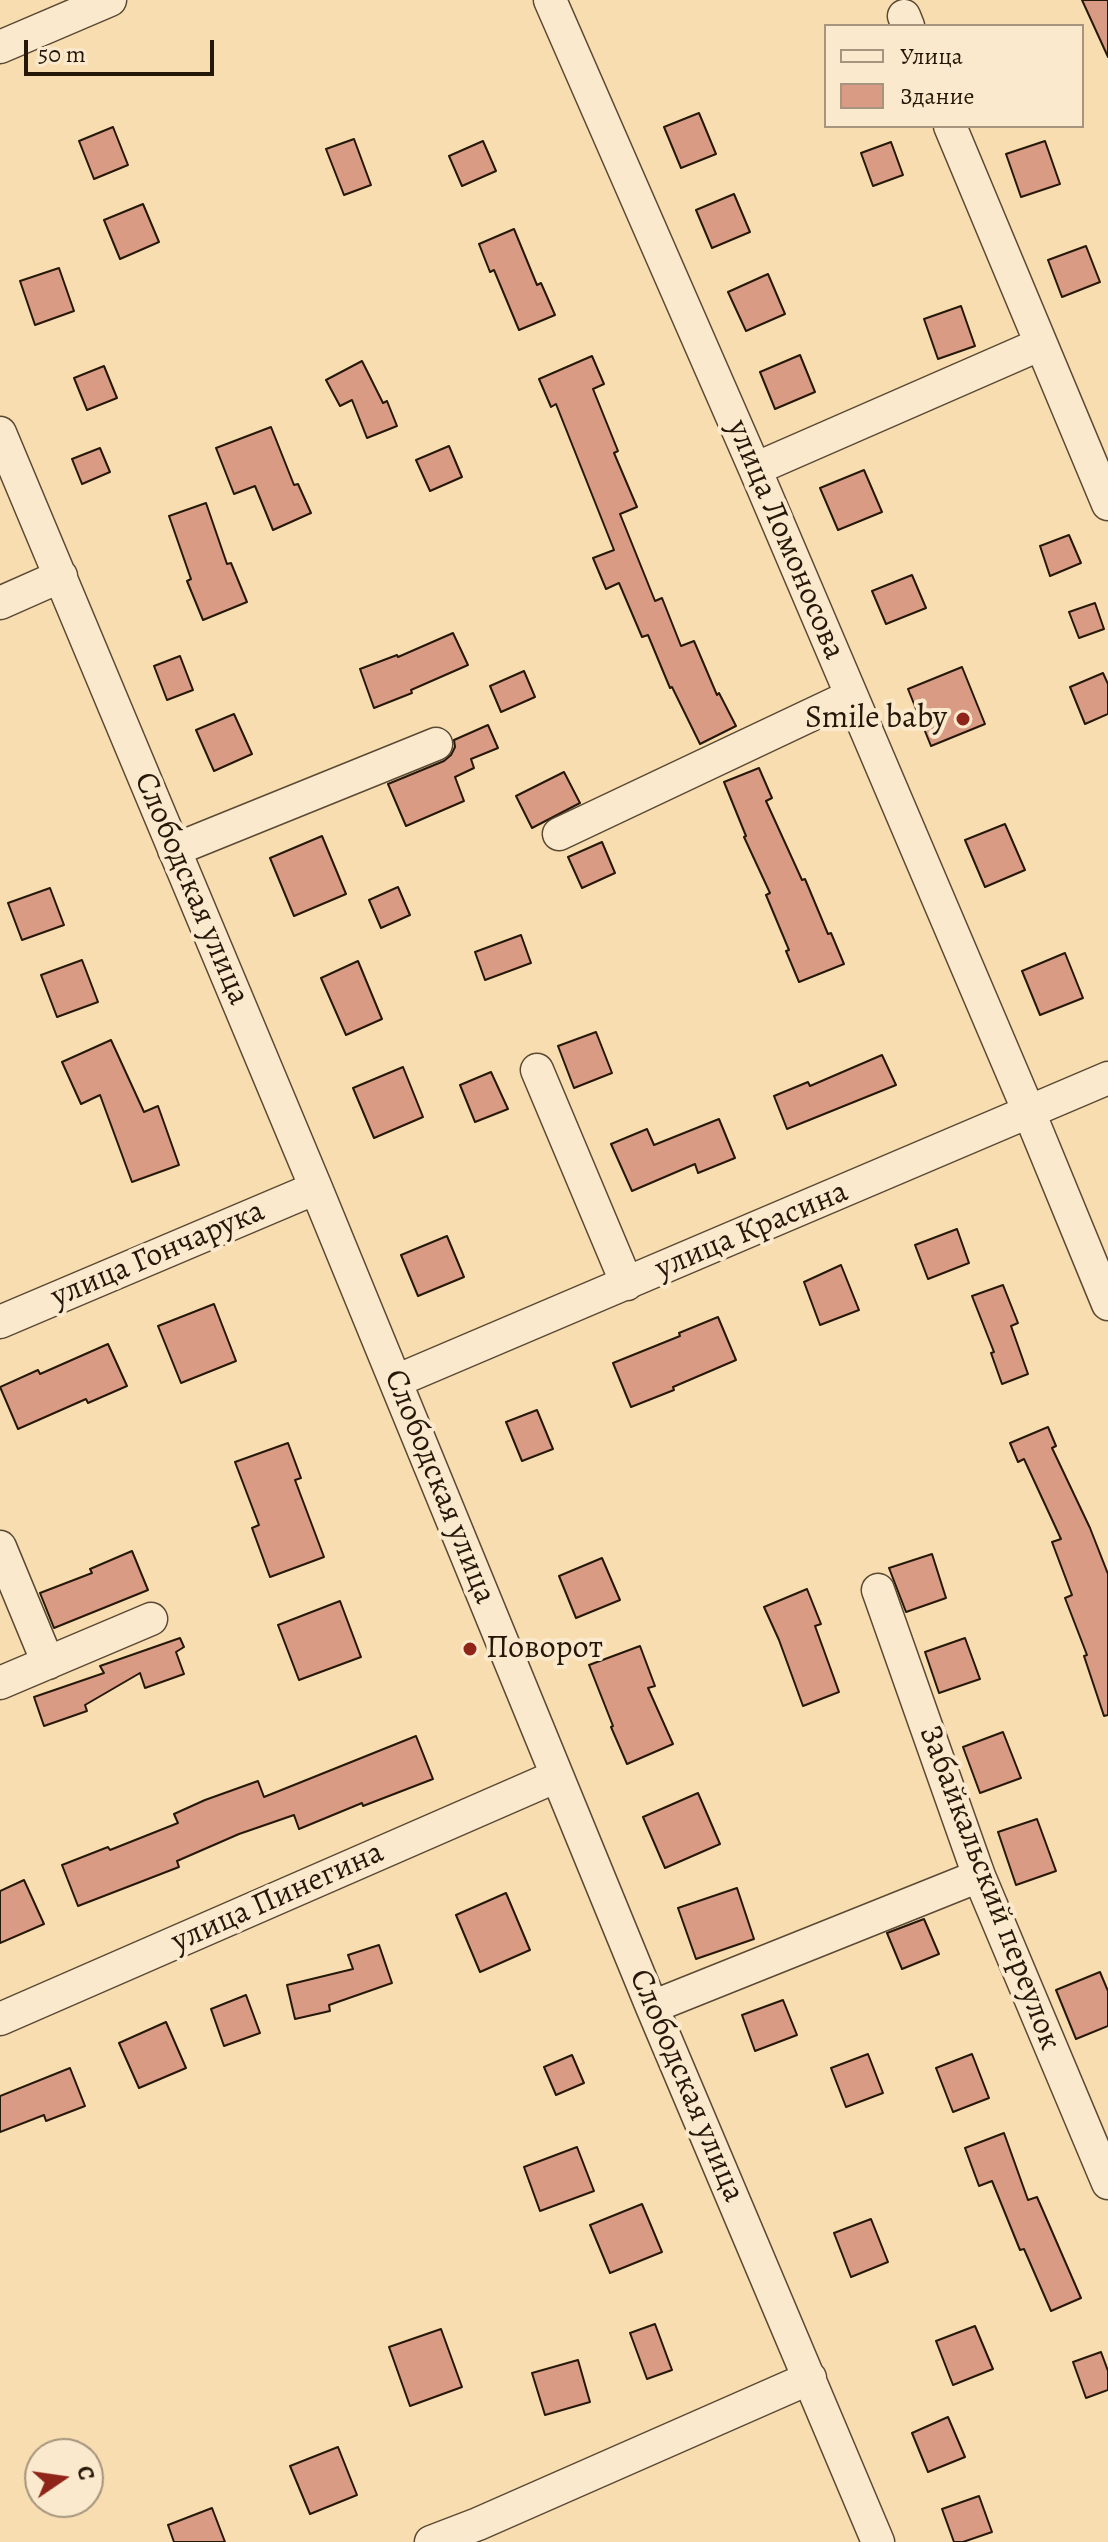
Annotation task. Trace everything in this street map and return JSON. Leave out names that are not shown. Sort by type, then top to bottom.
[{"type":"street","points":[[0,47],[110,0]]},
{"type":"street","name":"улица Ломоносова","points":[[550,0],[755,469],[1108,1304]]},
{"type":"street","points":[[951,128],[1108,504]]},
{"type":"street","points":[[755,469],[1041,344]]},
{"type":"street","name":"Слободская улица","points":[[0,433],[396,1381],[652,2007],[878,2542]]},
{"type":"street","points":[[0,603],[61,576]]},
{"type":"street","points":[[559,834],[851,696]]},
{"type":"street","points":[[174,850],[436,744]]},
{"type":"street","points":[[537,1070],[627,1284]]},
{"type":"street","name":"улица Красина","points":[[396,1381],[1108,1078]]},
{"type":"street","name":"улица Гончарука","points":[[0,1322],[316,1188]]},
{"type":"street","points":[[0,1547],[48,1663]]},
{"type":"street","name":"Забайкальский переулок","points":[[878,1590],[979,1876],[1108,2183]]},
{"type":"street","points":[[0,1683],[151,1619]]},
{"type":"street","name":"улица Пинегина","points":[[0,2019],[557,1776]]},
{"type":"street","points":[[652,2007],[979,1876]]},
{"type":"street","points":[[431,2542],[810,2378]]},
{"type":"building","points":[[1082,0],[1108,0],[1108,57]]},
{"type":"building","points":[[699,113],[716,154],[681,168],[664,127]]},
{"type":"building","points":[[113,127],[128,165],[94,179],[79,141]]},
{"type":"building","points":[[354,139],[371,185],[344,195],[326,149]]},
{"type":"building","points":[[483,141],[496,171],[462,186],[449,156]]},
{"type":"building","points":[[1045,141],[1060,184],[1021,197],[1006,154]]},
{"type":"building","points":[[891,142],[903,175],[873,186],[861,153]]},
{"type":"building","points":[[734,194],[750,232],[712,248],[696,210]]},
{"type":"building","points":[[143,204],[159,242],[120,259],[104,220]]},
{"type":"building","points":[[514,229],[537,285],[541,283],[555,315],[519,330],[494,270],[490,272],[479,244]]},
{"type":"building","points":[[1086,246],[1100,282],[1062,297],[1048,260]]},
{"type":"building","points":[[59,268],[74,311],[35,325],[20,281]]},
{"type":"building","points":[[768,274],[785,314],[746,331],[728,292]]},
{"type":"building","points":[[961,306],[975,346],[938,359],[924,319]]},
{"type":"building","points":[[800,355],[815,392],[775,409],[760,372]]},
{"type":"building","points":[[592,356],[604,384],[593,389],[618,451],[614,453],[637,507],[620,514],[655,601],[662,598],[681,646],[694,641],[717,695],[719,693],[736,726],[700,744],[670,688],[648,635],[642,637],[619,583],[606,589],[593,558],[614,550],[556,404],[551,407],[539,379]]},
{"type":"building","points":[[362,361],[383,403],[387,401],[397,426],[367,438],[352,400],[340,406],[326,380]]},
{"type":"building","points":[[104,366],[117,398],[87,410],[74,378]]},
{"type":"building","points":[[271,427],[294,485],[298,484],[311,513],[273,530],[255,486],[234,494],[216,448]]},
{"type":"building","points":[[449,446],[462,477],[430,491],[416,460]]},
{"type":"building","points":[[100,448],[110,472],[82,484],[72,459]]},
{"type":"building","points":[[864,470],[882,512],[838,530],[820,488]]},
{"type":"building","points":[[206,503],[227,564],[231,563],[247,602],[203,620],[187,581],[191,579],[169,516]]},
{"type":"building","points":[[1069,535],[1081,563],[1050,576],[1040,546]]},
{"type":"building","points":[[912,575],[926,608],[886,624],[872,591]]},
{"type":"building","points":[[1095,603],[1104,629],[1079,638],[1069,612]]},
{"type":"building","points":[[453,633],[468,665],[374,708],[360,669],[398,657]]},
{"type":"building","points":[[180,656],[193,690],[167,700],[154,666]]},
{"type":"building","points":[[962,667],[985,724],[931,746],[908,689]]},
{"type":"building","points":[[524,671],[535,697],[501,712],[490,686]]},
{"type":"building","points":[[1103,673],[1108,684],[1108,714],[1085,724],[1070,687]]},
{"type":"building","points":[[234,714],[252,754],[214,771],[196,730]]},
{"type":"building","points":[[488,725],[498,748],[471,759],[474,768],[455,777],[464,801],[406,826],[388,784],[444,761],[455,747],[454,740]]},
{"type":"building","points":[[759,768],[772,798],[766,801],[844,964],[799,982],[766,895],[770,893],[744,837],[724,782]]},
{"type":"building","points":[[564,772],[580,803],[532,828],[516,796]]},
{"type":"building","points":[[1005,824],[1025,870],[985,887],[965,840]]},
{"type":"building","points":[[322,836],[346,894],[294,916],[270,858]]},
{"type":"building","points":[[602,842],[615,873],[582,888],[568,857]]},
{"type":"building","points":[[398,887],[410,915],[381,928],[369,900]]},
{"type":"building","points":[[50,888],[64,925],[22,940],[8,903]]},
{"type":"building","points":[[521,935],[531,963],[485,980],[475,952]]},
{"type":"building","points":[[1065,953],[1083,998],[1040,1015],[1022,971]]},
{"type":"building","points":[[82,960],[98,1002],[57,1017],[41,975]]},
{"type":"building","points":[[358,961],[382,1019],[346,1035],[321,978]]},
{"type":"building","points":[[596,1032],[612,1073],[574,1088],[558,1046]]},
{"type":"building","points":[[111,1040],[144,1112],[158,1106],[179,1165],[132,1182],[100,1095],[81,1104],[62,1062]]},
{"type":"building","points":[[882,1055],[896,1085],[787,1129],[774,1096],[808,1082],[810,1086]]},
{"type":"building","points":[[403,1067],[423,1117],[374,1138],[353,1088]]},
{"type":"building","points":[[491,1072],[508,1109],[475,1122],[460,1085]]},
{"type":"building","points":[[719,1119],[735,1158],[698,1173],[695,1164],[632,1191],[611,1144],[647,1129],[654,1145]]},
{"type":"building","points":[[957,1229],[969,1263],[928,1279],[915,1245]]},
{"type":"building","points":[[447,1236],[464,1277],[418,1296],[401,1255]]},
{"type":"building","points":[[841,1265],[859,1310],[820,1325],[804,1282]]},
{"type":"building","points":[[1003,1285],[1018,1323],[1011,1326],[1028,1374],[1002,1384],[991,1353],[994,1352],[972,1296]]},
{"type":"building","points":[[214,1304],[236,1361],[181,1383],[158,1326]]},
{"type":"building","points":[[718,1317],[736,1360],[631,1407],[613,1363]]},
{"type":"building","points":[[108,1344],[127,1386],[88,1403],[86,1399],[18,1429],[0,1387],[38,1370],[40,1374]]},
{"type":"building","points":[[537,1410],[553,1449],[522,1461],[506,1422]]},
{"type":"building","points":[[1048,1427],[1056,1446],[1052,1448],[1108,1574],[1108,1715],[1104,1716],[1084,1656],[1087,1655],[1065,1598],[1072,1595],[1052,1542],[1061,1539],[1024,1459],[1018,1462],[1010,1443]]},
{"type":"building","points":[[288,1443],[301,1478],[295,1480],[324,1557],[270,1577],[252,1528],[259,1525],[235,1462]]},
{"type":"building","points":[[132,1551],[148,1590],[54,1628],[40,1593],[92,1573],[90,1569]]},
{"type":"building","points":[[932,1554],[946,1598],[906,1612],[889,1568]]},
{"type":"building","points":[[602,1558],[620,1600],[576,1618],[559,1576]]},
{"type":"building","points":[[807,1589],[821,1624],[815,1626],[839,1692],[803,1706],[764,1607]]},
{"type":"building","points":[[340,1601],[361,1657],[299,1680],[278,1625]]},
{"type":"building","points":[[180,1638],[184,1647],[176,1652],[184,1674],[145,1688],[140,1673],[85,1705],[87,1711],[44,1726],[34,1697],[104,1673],[100,1666]]},
{"type":"building","points":[[965,1638],[980,1679],[939,1693],[925,1652]]},
{"type":"building","points":[[640,1646],[655,1686],[648,1688],[673,1744],[627,1764],[589,1665]]},
{"type":"building","points":[[1003,1732],[1021,1778],[980,1793],[963,1747]]},
{"type":"building","points":[[416,1736],[433,1779],[299,1829],[294,1815],[239,1834],[177,1861],[179,1867],[78,1906],[62,1865],[178,1823],[174,1814],[205,1800],[258,1781],[264,1797]]},
{"type":"building","points":[[698,1793],[720,1844],[665,1868],[643,1817]]},
{"type":"building","points":[[1037,1819],[1056,1871],[1016,1885],[998,1832]]},
{"type":"building","points":[[24,1880],[44,1924],[0,1943],[0,1891]]},
{"type":"building","points":[[737,1888],[754,1939],[696,1959],[678,1908]]},
{"type":"building","points":[[506,1893],[530,1950],[480,1972],[456,1915]]},
{"type":"building","points":[[924,1919],[939,1954],[902,1969],[887,1933]]},
{"type":"building","points":[[379,1945],[392,1983],[329,2005],[330,2011],[295,2019],[287,1985],[353,1969],[348,1955]]},
{"type":"building","points":[[1100,1972],[1108,1991],[1108,2026],[1076,2039],[1056,1990]]},
{"type":"building","points":[[246,1995],[260,2033],[224,2046],[211,2009]]},
{"type":"building","points":[[783,2000],[797,2035],[755,2051],[742,2015]]},
{"type":"building","points":[[166,2022],[186,2068],[139,2088],[119,2043]]},
{"type":"building","points":[[868,2054],[883,2093],[846,2107],[831,2068]]},
{"type":"building","points":[[972,2054],[989,2098],[953,2112],[936,2068]]},
{"type":"building","points":[[572,2055],[584,2083],[556,2095],[544,2067]]},
{"type":"building","points":[[70,2068],[85,2106],[46,2121],[44,2115],[0,2132],[0,2096]]},
{"type":"building","points":[[1004,2133],[1028,2200],[1037,2197],[1081,2298],[1051,2311],[1024,2249],[1020,2250],[992,2181],[979,2186],[965,2148]]},
{"type":"building","points":[[577,2147],[594,2191],[540,2211],[524,2167]]},
{"type":"building","points":[[642,2204],[662,2252],[610,2273],[590,2225]]},
{"type":"building","points":[[871,2219],[888,2262],[851,2277],[834,2233]]},
{"type":"building","points":[[655,2324],[672,2370],[647,2379],[630,2333]]},
{"type":"building","points":[[975,2326],[993,2369],[953,2385],[936,2341]]},
{"type":"building","points":[[441,2329],[462,2387],[410,2406],[389,2347]]},
{"type":"building","points":[[1101,2352],[1108,2371],[1108,2390],[1086,2398],[1073,2362]]},
{"type":"building","points":[[578,2360],[590,2402],[545,2415],[532,2373]]},
{"type":"building","points":[[948,2417],[965,2457],[928,2472],[912,2433]]},
{"type":"building","points":[[338,2447],[357,2495],[310,2514],[290,2466]]},
{"type":"building","points":[[979,2496],[992,2532],[954,2542],[942,2509]]},
{"type":"building","points":[[212,2508],[225,2542],[174,2542],[168,2525]]},
{"type":"place","name":"Smile baby","points":[[963,719]]},
{"type":"place","name":"Поворот","points":[[470,1649]]}]
